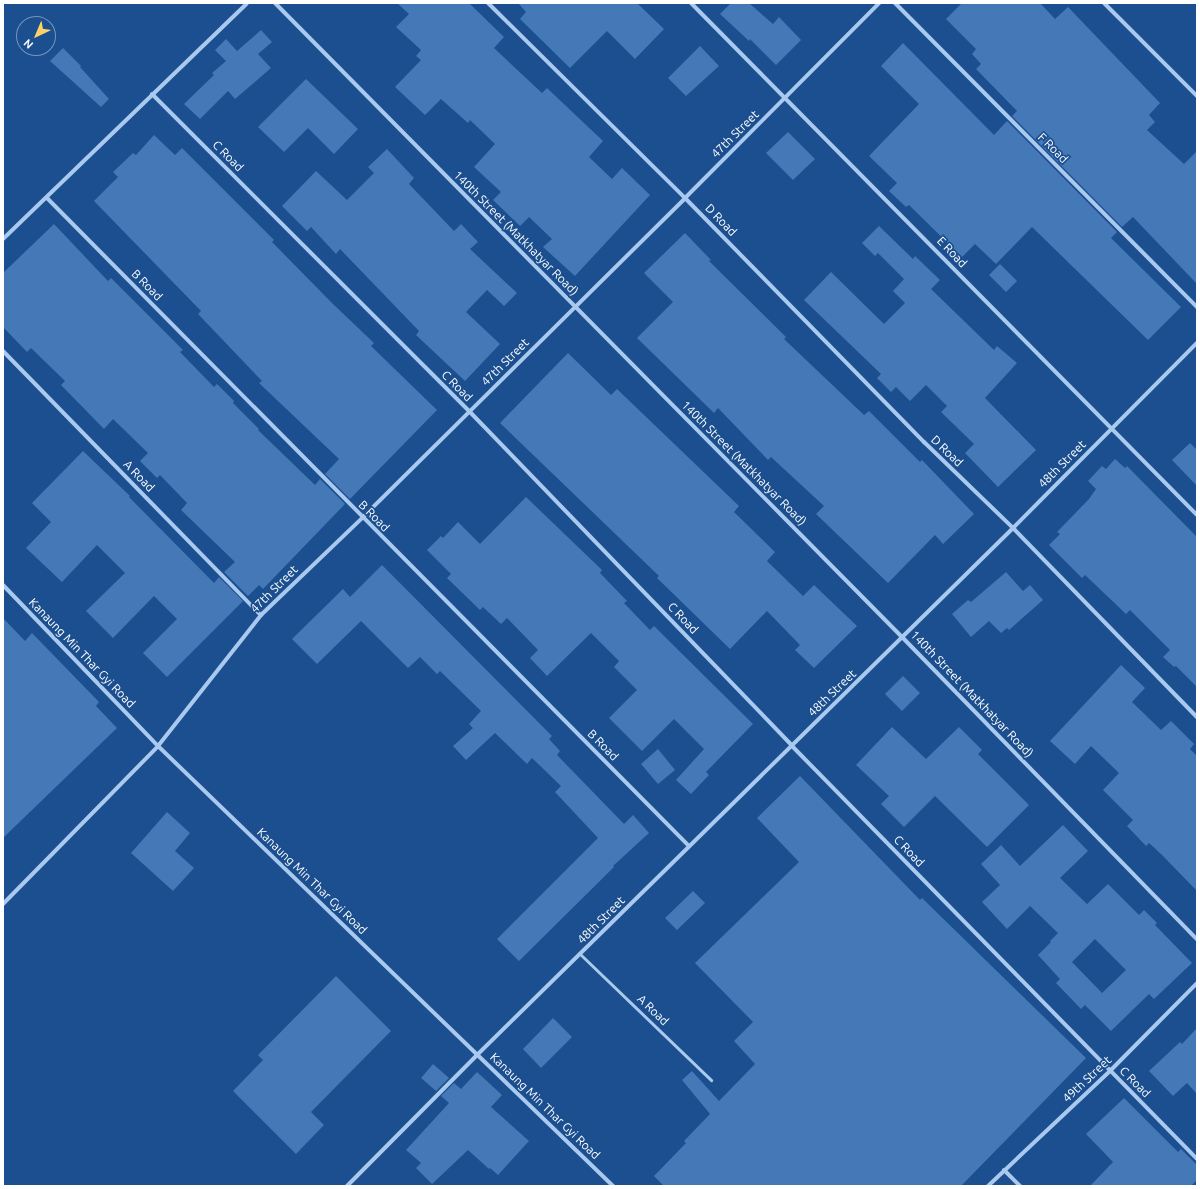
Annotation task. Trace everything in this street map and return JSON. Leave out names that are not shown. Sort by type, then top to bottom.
[{"type":"street","points":[[3,239],[47,198],[246,3]]},
{"type":"street","name":"140th Street (Matkhatyar Road)","points":[[275,3],[1197,939]]},
{"type":"street","name":"D Road","points":[[488,3],[685,198],[924,442],[1013,528],[1197,717]]},
{"type":"street","name":"E Road","points":[[691,3],[786,97],[1197,515]]},
{"type":"street","name":"47th Street","points":[[3,904],[158,746],[261,615],[362,518],[574,306],[685,198],[879,3]]},
{"type":"street","name":"F Road","points":[[895,3],[1197,307]]},
{"type":"street","points":[[1104,3],[1197,96]]},
{"type":"street","name":"C Road","points":[[152,94],[469,411],[792,746],[1197,1159]]},
{"type":"street","name":"B Road","points":[[47,198],[362,518],[689,846]]},
{"type":"street","name":"48th Street","points":[[348,1186],[478,1054],[902,638],[1197,343]]},
{"type":"street","name":"A Road","points":[[3,351],[261,615]]},
{"type":"street","name":"Kanaung Min Thar Gyi Road","points":[[3,584],[158,746],[613,1186]]},
{"type":"street","name":"49th Street","points":[[988,1186],[1110,1071],[1197,983]]},
{"type":"street","points":[[1004,1170],[1020,1186]]},
{"type":"lane","name":"A Road","points":[[580,954],[711,1080]]},
{"type":"building","points":[[397,3],[469,3],[504,37],[494,48],[542,93],[547,88],[603,141],[589,157],[612,179],[622,168],[650,195],[575,276],[543,247],[552,239],[529,217],[520,226],[493,200],[501,192],[474,167],[495,144],[470,120],[468,123],[441,99],[425,115],[395,87],[421,60],[416,56],[421,50],[396,27],[409,14]]},
{"type":"building","points":[[518,3],[637,3],[664,29],[635,59],[607,31],[570,68],[520,19],[526,12]]},
{"type":"building","points":[[731,3],[749,3],[773,24],[779,17],[801,40],[776,65],[750,39],[749,41],[720,14]]},
{"type":"building","points":[[962,3],[1040,3],[1055,19],[1068,7],[1160,103],[1149,115],[1155,122],[1147,130],[1184,164],[1197,151],[1197,284],[1133,217],[1122,227],[1012,116],[1017,111],[976,69],[981,64],[972,54],[976,49],[946,19]]},
{"type":"building","points":[[261,30],[272,42],[258,54],[271,68],[235,99],[228,91],[200,119],[184,104],[214,75],[212,73],[226,61],[215,50],[226,39],[237,51]]},
{"type":"building","points":[[903,43],[994,135],[1007,121],[1117,232],[1111,238],[1181,307],[1148,340],[1032,227],[996,264],[975,244],[962,257],[909,205],[906,207],[889,191],[897,183],[869,156],[919,104],[881,66]]},
{"type":"building","points":[[700,46],[719,66],[686,96],[668,78]]},
{"type":"building","points":[[63,48],[81,66],[80,67],[109,99],[101,107],[50,61]]},
{"type":"building","points":[[306,79],[358,129],[334,154],[308,128],[284,152],[258,127]]},
{"type":"building","points":[[788,132],[815,159],[793,180],[766,153]]},
{"type":"building","points":[[154,135],[175,155],[182,148],[274,240],[272,242],[333,304],[374,343],[371,346],[437,410],[350,499],[325,474],[339,459],[259,383],[262,381],[198,314],[201,311],[94,201],[118,177],[113,172],[133,153],[136,155]]},
{"type":"building","points":[[387,149],[414,178],[409,184],[454,231],[461,224],[478,242],[470,249],[517,293],[504,306],[487,290],[466,312],[500,344],[465,381],[416,335],[419,331],[340,249],[336,254],[311,227],[307,231],[282,206],[316,171],[347,200],[374,173],[368,167]]},
{"type":"building","points":[[54,224],[108,281],[111,278],[183,350],[180,352],[214,387],[217,384],[234,401],[233,403],[259,429],[258,430],[315,485],[320,479],[345,504],[263,589],[259,585],[248,596],[224,572],[235,562],[181,510],[187,503],[160,475],[157,478],[140,461],[148,453],[113,419],[104,429],[61,385],[65,381],[31,348],[27,352],[3,327],[3,273]]},
{"type":"building","points":[[879,226],[913,259],[915,256],[940,280],[931,289],[994,350],[997,346],[1017,363],[985,398],[1036,450],[998,487],[965,453],[974,444],[941,412],[947,406],[926,385],[910,401],[896,387],[891,392],[877,378],[881,374],[804,300],[831,272],[884,324],[905,303],[893,291],[904,279],[878,253],[875,256],[862,243]]},
{"type":"building","points":[[685,233],[711,260],[709,261],[786,337],[784,339],[864,415],[869,411],[920,462],[922,460],[974,514],[943,544],[935,535],[888,583],[816,514],[824,506],[771,457],[768,460],[718,408],[714,413],[637,338],[673,302],[644,273]]},
{"type":"building","points":[[1000,264],[1017,281],[1006,292],[989,275]]},
{"type":"building","points":[[568,353],[611,395],[617,389],[739,506],[734,512],[775,552],[767,561],[803,596],[814,585],[857,626],[814,668],[795,650],[800,645],[767,611],[730,649],[657,578],[659,576],[500,423]]},
{"type":"building","points":[[1190,443],[1197,450],[1197,486],[1172,460]]},
{"type":"building","points":[[83,451],[130,496],[129,497],[214,583],[219,577],[243,601],[167,677],[143,653],[177,619],[154,596],[113,638],[86,611],[125,573],[97,545],[62,582],[26,548],[51,522],[32,503]]},
{"type":"building","points":[[1115,459],[1125,468],[1127,466],[1197,537],[1197,687],[1176,666],[1174,667],[1163,657],[1170,650],[1130,610],[1126,614],[1085,575],[1082,578],[1049,545],[1060,534],[1057,532],[1089,499],[1096,489],[1088,481],[1102,466],[1106,469]]},
{"type":"building","points":[[526,497],[602,570],[600,573],[627,601],[624,603],[650,630],[654,626],[753,724],[706,772],[709,775],[691,794],[676,780],[704,749],[674,719],[642,751],[609,718],[637,690],[614,667],[619,661],[591,633],[547,676],[530,658],[538,650],[507,618],[501,624],[483,607],[480,610],[447,578],[451,574],[427,550],[441,536],[443,538],[458,522],[480,544]]},
{"type":"building","points":[[382,565],[552,736],[549,739],[560,751],[557,755],[624,824],[633,815],[649,833],[613,866],[614,867],[519,961],[497,939],[598,838],[555,792],[561,786],[532,758],[527,764],[495,733],[466,760],[453,746],[473,728],[469,724],[481,711],[440,671],[437,674],[420,657],[408,668],[361,621],[317,664],[292,639],[343,589],[350,597]]},
{"type":"building","points":[[1006,572],[1023,591],[1030,585],[1043,600],[1009,630],[1007,628],[1001,633],[989,621],[971,637],[952,614],[968,600],[971,602]]},
{"type":"building","points":[[3,618],[25,641],[32,633],[99,702],[96,706],[117,728],[3,838]]},
{"type":"building","points":[[1121,665],[1145,688],[1132,702],[1161,730],[1171,721],[1194,744],[1190,749],[1197,756],[1197,891],[1162,855],[1149,843],[1146,846],[1127,826],[1133,820],[1103,790],[1119,773],[1091,746],[1075,764],[1050,741]]},
{"type":"building","points":[[903,676],[920,693],[902,711],[885,694]]},
{"type":"building","points":[[892,727],[926,759],[959,727],[982,750],[978,754],[1029,805],[987,847],[935,796],[904,827],[881,804],[889,796],[856,765]]},
{"type":"building","points":[[658,749],[675,770],[658,784],[641,764]]},
{"type":"building","points":[[800,776],[920,900],[922,898],[1086,1058],[961,1186],[664,1186],[654,1176],[686,1143],[684,1141],[710,1114],[682,1080],[692,1071],[719,1101],[755,1064],[734,1041],[753,1022],[695,963],[799,862],[757,818]]},
{"type":"building","points":[[167,812],[190,833],[175,851],[194,868],[173,891],[131,853]]},
{"type":"building","points":[[1063,825],[1088,851],[1060,878],[1087,904],[1108,884],[1139,915],[1144,910],[1157,923],[1155,925],[1192,963],[1154,999],[1149,994],[1111,1031],[1085,1005],[1081,1009],[1056,983],[1060,979],[1038,955],[1058,933],[1030,906],[1007,929],[982,902],[1000,885],[981,864],[1001,845],[1020,866]],"holes":[[[1095,939],[1126,970],[1102,993],[1072,962]]]},
{"type":"building","points":[[693,891],[705,903],[677,930],[665,918]]},
{"type":"building","points":[[336,976],[391,1031],[311,1112],[324,1125],[296,1154],[233,1091],[263,1060],[258,1055]]},
{"type":"building","points":[[553,1018],[572,1037],[541,1068],[523,1049]]},
{"type":"building","points":[[1197,1028],[1197,1094],[1187,1083],[1173,1096],[1149,1071],[1180,1042],[1182,1044]]},
{"type":"building","points":[[433,1064],[449,1078],[436,1091],[421,1078]]},
{"type":"building","points":[[477,1072],[502,1095],[491,1107],[529,1141],[498,1175],[468,1150],[432,1184],[416,1168],[421,1163],[406,1150],[449,1103],[441,1096],[454,1083],[461,1089]]},
{"type":"building","points":[[1124,1098],[1178,1152],[1181,1149],[1197,1165],[1197,1180],[1191,1186],[1090,1186],[1113,1162],[1086,1134]]}]
